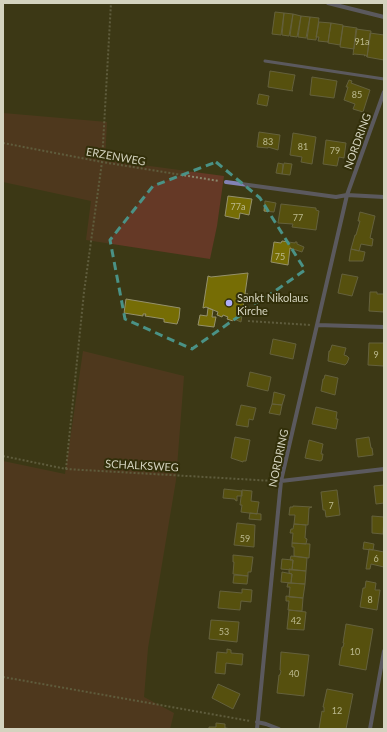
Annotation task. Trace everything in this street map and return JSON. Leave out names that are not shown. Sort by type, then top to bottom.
[{"type":"street","points":[[328,3],[384,17]]},
{"type":"street","name":"NORDRING","points":[[257,729],[281,481],[346,196],[384,92]]},
{"type":"street","points":[[226,182],[336,197],[384,197]]},
{"type":"street","points":[[317,325],[384,327]]},
{"type":"street","points":[[281,481],[384,469]]},
{"type":"street","points":[[370,729],[384,651]]},
{"type":"street","points":[[257,722],[279,729]]},
{"type":"lane","points":[[265,62],[384,79]]},
{"type":"path","points":[[66,469],[84,292],[102,162],[111,3]]},
{"type":"path","name":"ERZENWEG","points":[[3,143],[102,162],[226,182]]},
{"type":"path","points":[[248,321],[317,325]]},
{"type":"path","name":"SCHALKSWEG","points":[[3,456],[66,469],[281,481]]},
{"type":"path","points":[[3,677],[257,722]]},
{"type":"highlighted area","points":[[216,162],[260,198],[305,270],[192,349],[125,319],[110,240],[153,186]]},
{"type":"shaded area","points":[[3,113],[107,122],[105,160],[224,176],[217,226],[210,259],[86,240],[91,201],[3,182]]},
{"type":"shaded area","points":[[83,351],[184,376],[176,480],[148,648],[144,697],[174,713],[170,729],[3,729],[3,461],[65,474]]},
{"type":"building","points":[[275,12],[284,13],[281,35],[272,34]]},
{"type":"building","points":[[284,13],[293,14],[289,36],[282,35]]},
{"type":"building","points":[[293,14],[301,16],[297,37],[290,36]]},
{"type":"building","points":[[301,16],[310,17],[306,38],[298,37]]},
{"type":"building","points":[[310,17],[319,18],[316,40],[307,39]]},
{"type":"building","points":[[319,22],[331,23],[328,42],[318,41],[319,37],[316,37]]},
{"type":"building","points":[[331,23],[343,25],[340,45],[328,43]]},
{"type":"building","points":[[343,26],[357,28],[354,49],[340,47]]},
{"type":"building","points":[[356,29],[371,31],[367,57],[366,55],[353,55]]},
{"type":"building","points":[[370,33],[384,35],[384,60],[367,57]]},
{"type":"building","points":[[270,71],[295,75],[293,91],[268,87]]},
{"type":"building","points":[[312,77],[337,81],[334,98],[310,95]]},
{"type":"building","points":[[349,80],[352,81],[351,83],[370,90],[363,112],[353,109],[355,104],[344,100],[348,87],[346,87]]},
{"type":"building","points":[[259,94],[269,96],[267,106],[257,104]]},
{"type":"building","points":[[259,132],[280,135],[278,150],[268,147],[257,147]]},
{"type":"building","points":[[293,133],[316,137],[312,164],[301,162],[302,157],[290,155]]},
{"type":"building","points":[[326,140],[346,143],[344,158],[339,157],[337,166],[323,164]]},
{"type":"building","points":[[278,163],[283,164],[282,174],[276,173]]},
{"type":"building","points":[[284,163],[292,164],[290,175],[282,174]]},
{"type":"building","points":[[228,196],[252,199],[249,215],[240,213],[239,219],[225,216]]},
{"type":"building","points":[[265,201],[276,203],[274,212],[264,211]]},
{"type":"building","points":[[281,204],[316,208],[316,210],[319,211],[316,230],[292,227],[293,224],[278,223]]},
{"type":"building","points":[[360,212],[375,216],[370,238],[373,239],[372,246],[361,244],[359,251],[351,249],[360,221],[358,221]]},
{"type":"building","points":[[282,241],[297,242],[297,244],[304,247],[302,252],[290,248],[288,265],[271,262],[274,242],[281,243]]},
{"type":"building","points":[[351,249],[365,252],[363,261],[349,261]]},
{"type":"building","points":[[248,273],[245,294],[248,294],[246,302],[244,302],[241,322],[234,319],[233,321],[227,319],[228,317],[217,315],[218,312],[206,307],[203,308],[208,276],[211,277]]},
{"type":"building","points":[[342,274],[358,277],[352,296],[338,293]]},
{"type":"building","points":[[370,292],[384,294],[384,312],[369,311]]},
{"type":"building","points":[[126,299],[180,308],[177,324],[164,322],[164,319],[145,316],[146,314],[143,314],[143,316],[124,313]]},
{"type":"building","points":[[208,308],[213,310],[212,317],[216,317],[214,327],[198,325],[200,315],[207,316]]},
{"type":"building","points":[[273,339],[296,344],[293,359],[270,354]]},
{"type":"building","points":[[369,343],[384,343],[384,366],[368,365]]},
{"type":"building","points":[[332,345],[346,348],[344,355],[349,358],[345,365],[328,361],[329,351]]},
{"type":"building","points":[[250,372],[271,377],[268,391],[247,386]]},
{"type":"building","points":[[325,375],[338,378],[335,395],[321,391]]},
{"type":"building","points":[[274,392],[285,395],[282,405],[272,404]]},
{"type":"building","points":[[272,404],[282,405],[280,415],[269,413]]},
{"type":"building","points":[[241,405],[256,408],[253,420],[249,419],[248,427],[236,425]]},
{"type":"building","points":[[316,407],[337,412],[336,419],[338,419],[336,429],[312,424]]},
{"type":"building","points":[[235,437],[250,440],[246,461],[243,462],[231,458]]},
{"type":"building","points":[[369,437],[373,455],[358,457],[356,439]]},
{"type":"building","points":[[309,440],[323,444],[321,454],[323,454],[322,460],[320,461],[305,458]]},
{"type":"building","points":[[384,485],[384,503],[376,504],[374,486]]},
{"type":"building","points":[[224,489],[242,491],[242,496],[237,496],[237,501],[235,499],[223,498]]},
{"type":"building","points":[[242,490],[252,491],[251,501],[259,502],[257,514],[241,512],[242,505],[240,505]]},
{"type":"building","points":[[337,490],[340,515],[326,517],[325,510],[323,510],[321,492]]},
{"type":"building","points":[[290,507],[312,507],[309,508],[308,525],[294,524],[295,515],[289,515]]},
{"type":"building","points":[[250,513],[261,514],[261,520],[249,519]]},
{"type":"building","points":[[372,516],[384,517],[383,534],[372,533]]},
{"type":"building","points":[[237,523],[255,525],[254,547],[234,545]]},
{"type":"building","points":[[294,524],[306,525],[306,544],[292,543],[293,533],[290,533]]},
{"type":"building","points":[[364,542],[374,544],[373,550],[363,549]]},
{"type":"building","points":[[292,543],[310,544],[309,558],[294,556],[294,547],[292,547]]},
{"type":"building","points":[[369,549],[384,552],[384,567],[371,564],[370,569],[366,569]]},
{"type":"building","points":[[233,555],[253,557],[251,572],[248,572],[248,576],[233,574]]},
{"type":"building","points":[[291,556],[307,558],[306,571],[292,570],[293,560],[290,560]]},
{"type":"building","points":[[282,559],[293,560],[292,570],[281,569]]},
{"type":"building","points":[[289,569],[306,571],[305,584],[291,583],[292,574],[289,573]]},
{"type":"building","points":[[282,572],[292,574],[291,583],[281,582]]},
{"type":"building","points":[[234,575],[248,576],[247,584],[233,583]]},
{"type":"building","points":[[366,581],[376,583],[375,590],[380,590],[377,610],[360,607],[363,588],[365,588]]},
{"type":"building","points":[[288,583],[305,584],[303,598],[289,597],[290,587],[287,587]]},
{"type":"building","points":[[242,589],[252,590],[251,602],[241,601],[240,610],[218,608],[220,591],[242,593]]},
{"type":"building","points":[[286,596],[303,598],[302,611],[288,610],[289,601],[286,601]]},
{"type":"building","points":[[289,610],[306,612],[304,630],[287,629]]},
{"type":"building","points":[[211,620],[239,622],[237,642],[209,639]]},
{"type":"building","points":[[346,624],[373,629],[366,670],[339,665],[344,643]]},
{"type":"building","points":[[227,649],[231,650],[231,653],[243,654],[242,665],[226,663],[225,674],[215,673],[217,652],[227,653]]},
{"type":"building","points":[[281,652],[309,655],[304,696],[277,693],[279,675],[281,671]]},
{"type":"building","points":[[218,684],[240,694],[233,709],[212,698]]},
{"type":"building","points":[[327,689],[353,694],[346,729],[319,729],[322,711],[324,712],[323,707]]},
{"type":"building","points":[[216,723],[225,724],[225,728],[232,729],[209,729],[209,727],[216,727]]},
{"type":"place","name":"Sankt Nikolaus Kirche","points":[[229,303]]}]
